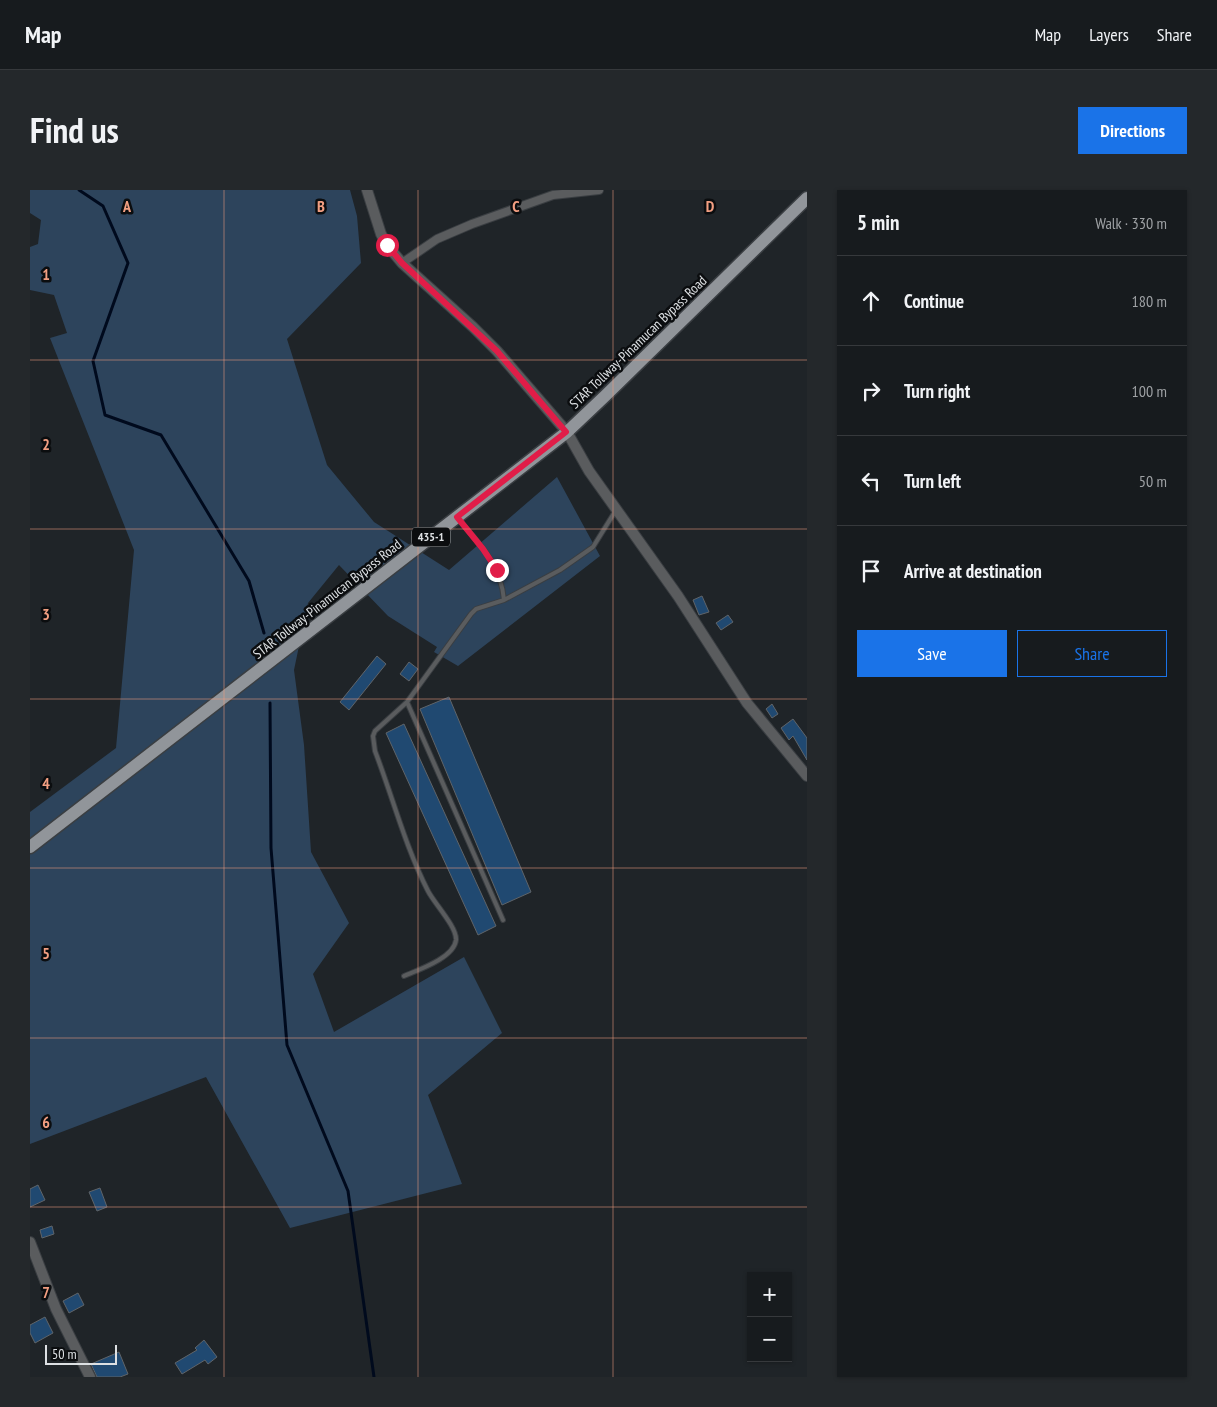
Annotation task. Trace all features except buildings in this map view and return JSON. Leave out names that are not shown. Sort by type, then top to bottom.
[{"type":"main road","name":"STAR Tollway-Pinamucan Bypass Road","points":[[30,847],[566,432],[807,198]]},
{"type":"street","points":[[367,190],[381,234],[387,245],[402,263],[497,351],[566,432],[590,470],[678,596],[746,703],[807,776]]},
{"type":"street","points":[[402,263],[437,238],[472,224],[553,195],[599,190]]},
{"type":"street","points":[[30,1242],[56,1309],[90,1377]]},
{"type":"lane","points":[[404,976],[441,958],[452,949],[456,940],[454,930],[431,896],[418,872],[375,751],[375,731],[407,702],[476,609],[504,600],[560,570],[593,546],[617,508]]},
{"type":"lane","points":[[457,517],[497,570],[503,584],[504,600]]},
{"type":"lane","points":[[407,702],[502,920]]},
{"type":"shaded area","points":[[30,190],[350,190],[357,216],[361,263],[287,339],[327,465],[374,522],[449,570],[557,477],[600,556],[458,666],[434,652],[437,647],[388,616],[339,565],[308,603],[294,670],[304,745],[311,852],[349,923],[313,974],[334,1032],[464,957],[502,1033],[428,1095],[462,1184],[290,1228],[206,1077],[30,1144],[30,812],[116,748],[134,550],[50,338],[67,333],[54,295],[30,290],[30,247],[38,244],[41,220],[30,213]]},
{"type":"waterway","points":[[79,190],[103,206],[128,263],[93,361],[105,415],[161,435],[249,581],[264,633]]},
{"type":"waterway","points":[[270,703],[271,848],[287,1045],[348,1191],[374,1377]]},
{"type":"route","points":[[387,245],[402,263],[497,351],[566,432],[457,517],[497,570]]}]
